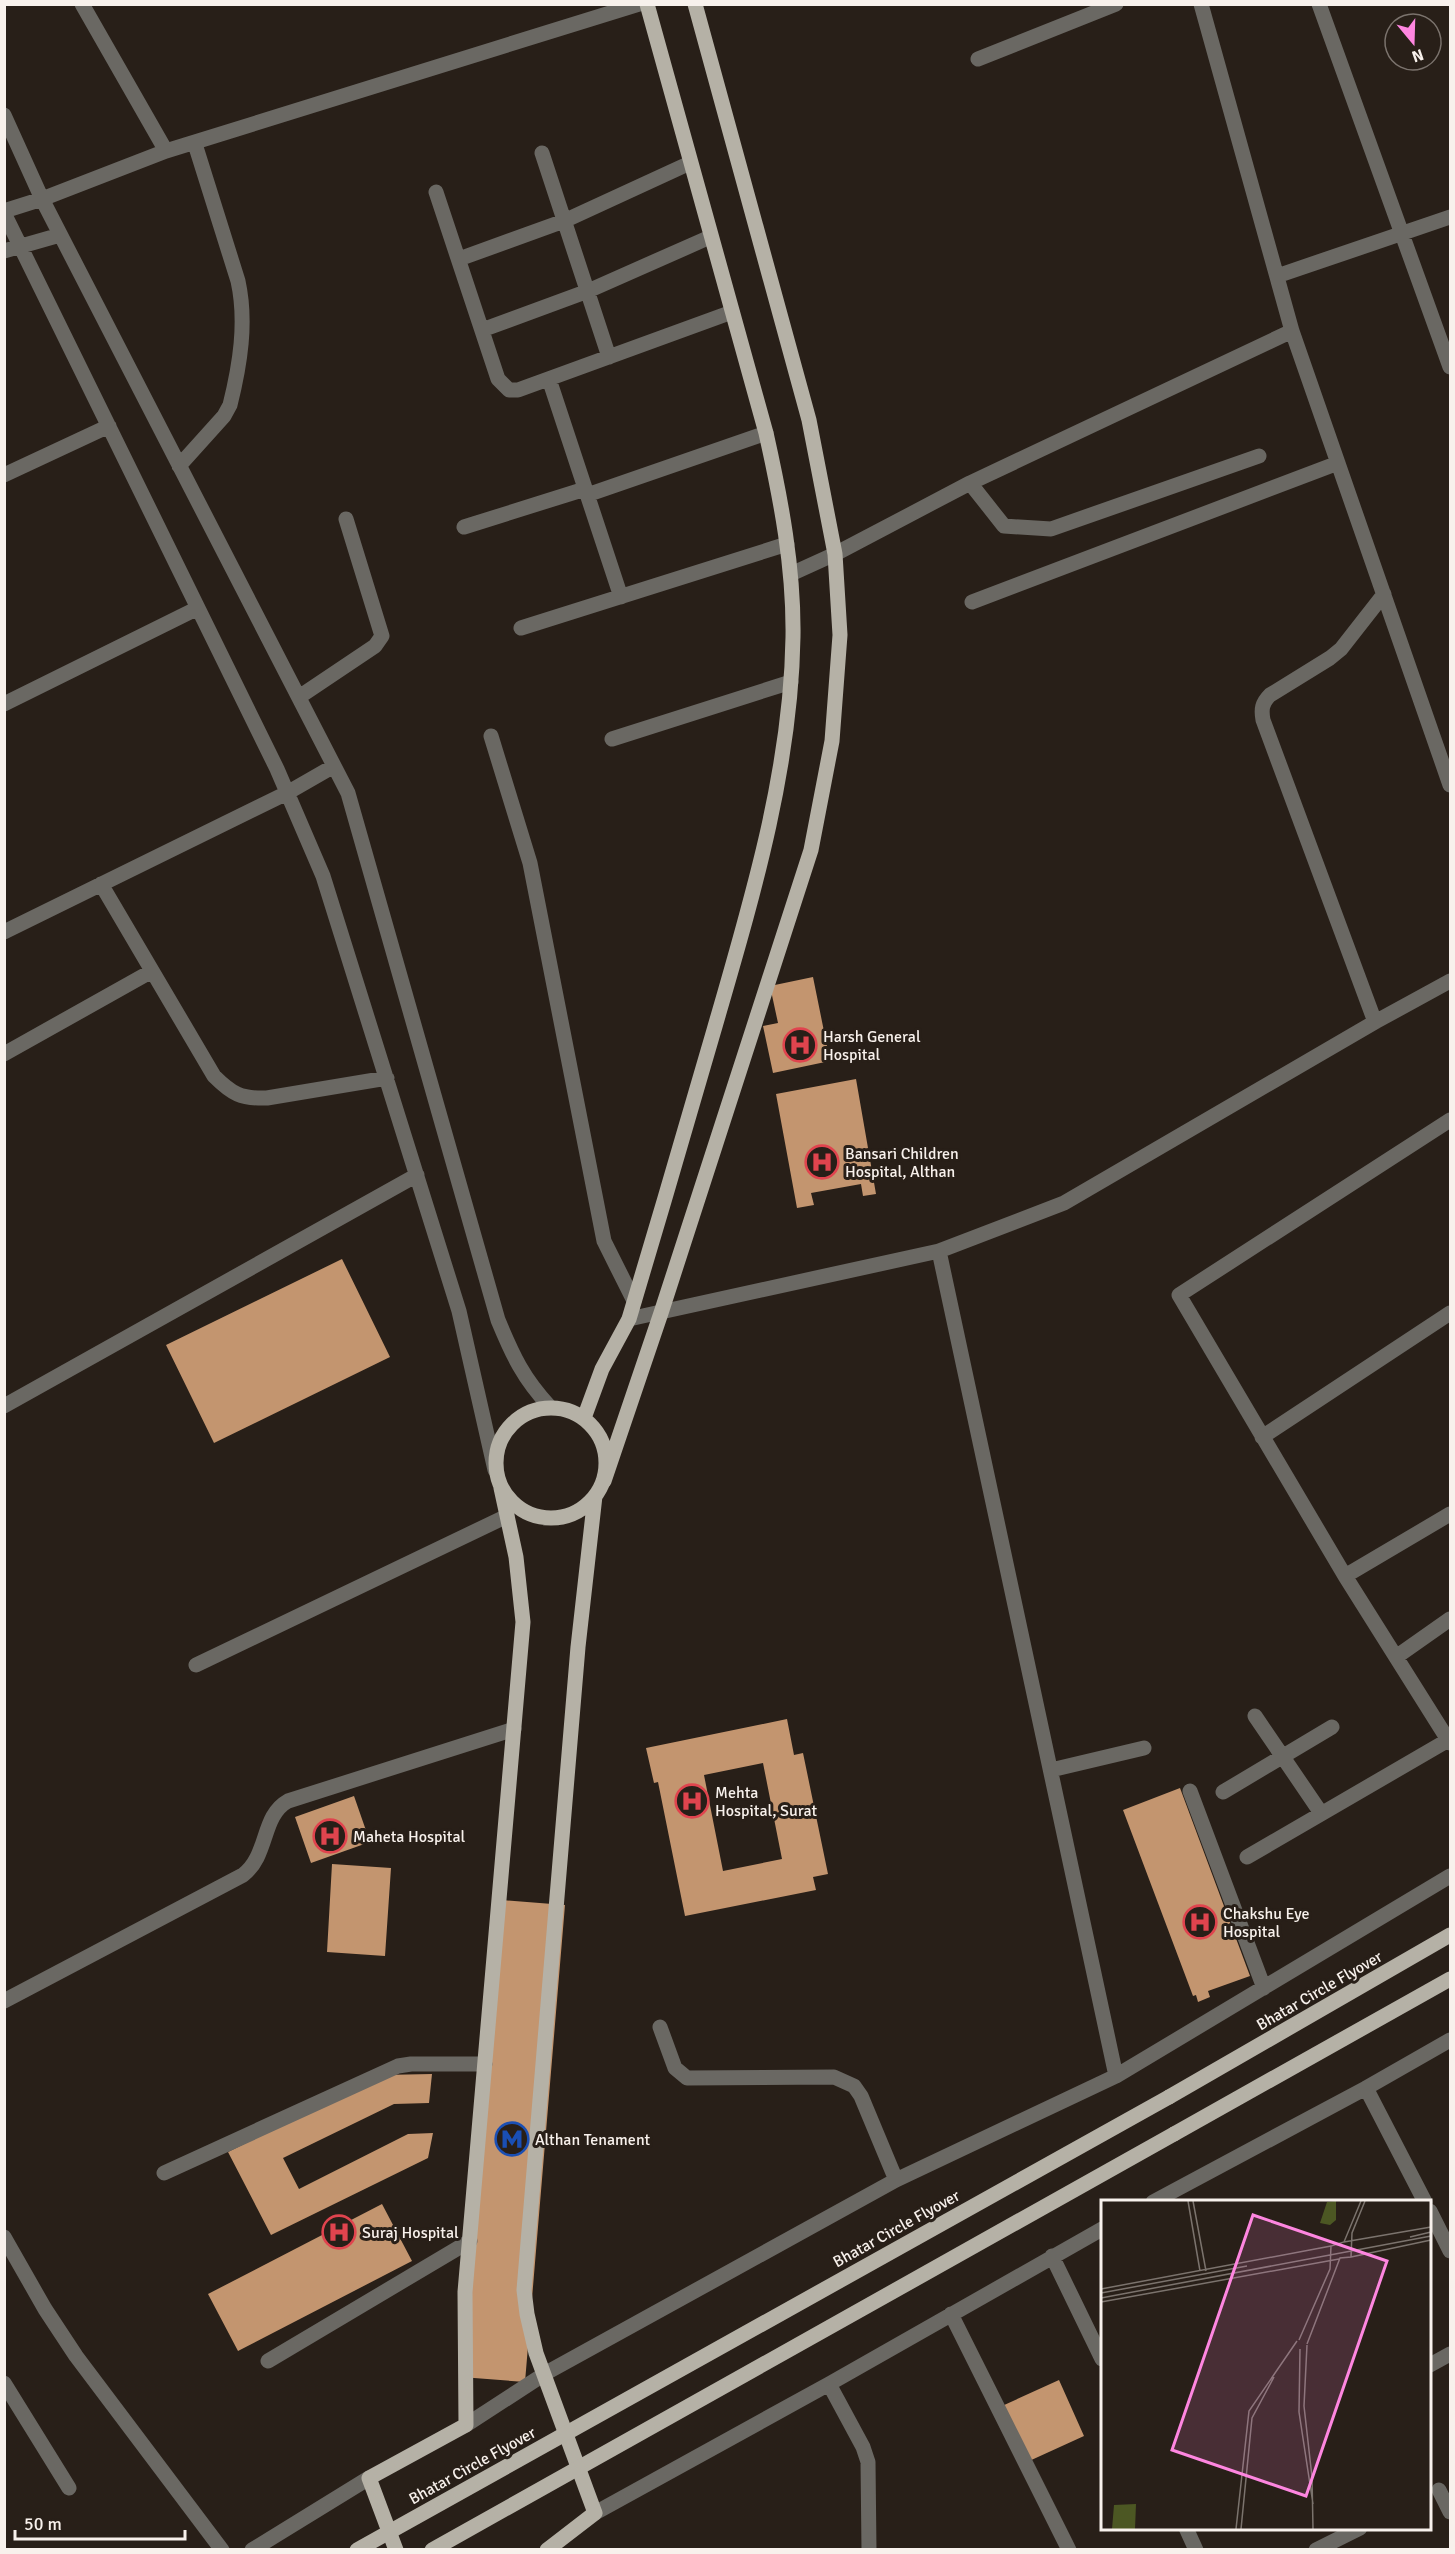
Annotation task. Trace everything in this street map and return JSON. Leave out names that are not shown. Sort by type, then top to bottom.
[{"type":"main road","points":[[584,1418],[602,1369],[629,1319],[739,944],[766,842],[782,756],[793,636],[791,574],[787,543],[766,433],[647,4]]},
{"type":"main road","points":[[501,1488],[513,1504],[529,1514],[547,1518],[566,1516],[582,1508],[595,1496],[604,1481],[811,850],[832,741],[840,635],[835,554],[809,420],[695,4]]},
{"type":"main road","points":[[396,2550],[369,2478],[466,2425],[465,2292],[523,1622],[516,1557],[495,1470],[496,1451],[503,1434],[516,1419],[533,1410],[550,1407],[568,1410],[584,1418],[596,1430],[604,1446],[607,1463],[604,1481]]},
{"type":"main road","points":[[547,2550],[595,2513],[531,2334],[524,2290],[578,1647],[595,1496]]},
{"type":"main road","name":"Bhatar Circle Flyover","points":[[357,2550],[1169,2097],[1450,1935]]},
{"type":"main road","points":[[432,2550],[1450,1980]]},
{"type":"street","points":[[82,4],[166,151]]},
{"type":"street","points":[[495,1470],[459,1311],[323,876],[287,793],[4,212],[166,151],[195,144],[639,4]]},
{"type":"street","points":[[978,59],[1116,4]]},
{"type":"street","points":[[1201,4],[1292,331],[1450,785]]},
{"type":"street","points":[[1319,4],[1450,367]]},
{"type":"street","points":[[4,115],[42,199],[348,793],[498,1320],[513,1358],[530,1386],[550,1407]]},
{"type":"street","points":[[180,466],[224,416],[230,405],[243,322],[243,302],[238,281],[195,144]]},
{"type":"street","points":[[542,153],[609,357]]},
{"type":"street","points":[[459,259],[564,221],[690,163]]},
{"type":"street","points":[[436,192],[502,385],[509,390],[518,390],[732,312]]},
{"type":"street","points":[[1277,276],[1450,217]]},
{"type":"street","points":[[4,252],[60,234]]},
{"type":"street","points":[[482,330],[588,291],[710,237]]},
{"type":"street","points":[[791,574],[835,554],[970,483],[1292,331]]},
{"type":"street","points":[[549,379],[621,597]]},
{"type":"street","points":[[4,475],[109,426]]},
{"type":"street","points":[[464,527],[586,492],[766,433]]},
{"type":"street","points":[[970,483],[1004,526],[1051,529],[1259,456]]},
{"type":"street","points":[[972,602],[1338,463]]},
{"type":"street","points":[[299,697],[375,646],[382,636],[346,519]]},
{"type":"street","points":[[521,628],[787,543]]},
{"type":"street","points":[[1375,1022],[1261,710],[1263,702],[1270,695],[1341,649],[1384,594]]},
{"type":"street","points":[[4,704],[198,608]]},
{"type":"street","points":[[612,739],[790,682]]},
{"type":"street","points":[[491,736],[530,863],[604,1241],[634,1301]]},
{"type":"street","points":[[4,932],[287,793],[334,766]]},
{"type":"street","points":[[101,884],[214,1076],[230,1091],[249,1099],[267,1098],[387,1078]]},
{"type":"street","points":[[4,1054],[152,971]]},
{"type":"street","points":[[629,1319],[939,1251],[1064,1203],[1375,1022],[1450,981]]},
{"type":"street","points":[[1247,1857],[1450,1740],[1345,1576],[1179,1295],[1450,1120]]},
{"type":"street","points":[[4,1406],[417,1175]]},
{"type":"street","points":[[939,1251],[1116,2076]]},
{"type":"street","points":[[1262,1437],[1450,1313]]},
{"type":"street","points":[[1345,1576],[1450,1514]]},
{"type":"street","points":[[196,1665],[507,1516]]},
{"type":"street","points":[[1396,1657],[1450,1619]]},
{"type":"street","points":[[1255,1716],[1321,1813]]},
{"type":"street","points":[[1223,1792],[1332,1727]]},
{"type":"street","points":[[4,2001],[243,1875],[257,1861],[274,1812],[288,1801],[514,1730]]},
{"type":"street","points":[[1051,1770],[1144,1748]]},
{"type":"street","points":[[1190,1791],[1264,1988]]},
{"type":"street","points":[[466,2425],[546,2373],[896,2180],[1116,2076],[1450,1876]]},
{"type":"street","points":[[660,2027],[675,2068],[687,2078],[834,2077],[854,2086],[861,2096],[896,2180]]},
{"type":"street","points":[[1162,2199],[1450,2040]]},
{"type":"street","points":[[164,2173],[383,2071],[411,2064],[485,2064]]},
{"type":"street","points":[[1366,2088],[1424,2200]]},
{"type":"street","points":[[1433,2227],[1450,2251]]},
{"type":"street","points":[[595,2513],[829,2384],[1101,2230]]},
{"type":"street","points":[[4,2237],[70,2349],[222,2550]]},
{"type":"street","points":[[268,2361],[470,2241]]},
{"type":"street","points":[[1052,2256],[1101,2357]]},
{"type":"street","points":[[951,2314],[1069,2550]]},
{"type":"street","points":[[1431,2364],[1450,2354]]},
{"type":"street","points":[[4,2383],[69,2488]]},
{"type":"street","points":[[829,2384],[863,2446],[868,2462],[870,2477],[869,2550]]},
{"type":"street","points":[[252,2550],[369,2478]]},
{"type":"street","points":[[1440,2490],[1450,2512]]},
{"type":"street","points":[[1186,2530],[1196,2550]]},
{"type":"street","points":[[1316,2550],[1336,2545],[1358,2530]]},
{"type":"building","points":[[813,977],[830,1061],[773,1073],[763,1026],[778,1023],[770,986]]},
{"type":"building","points":[[856,1079],[876,1194],[863,1196],[861,1184],[811,1193],[814,1205],[797,1208],[776,1094]]},
{"type":"building","points":[[342,1259],[390,1357],[214,1443],[166,1345]]},
{"type":"building","points":[[787,1719],[794,1755],[803,1753],[828,1874],[813,1877],[816,1890],[685,1916],[658,1782],[654,1783],[646,1748]],"holes":[[[763,1763],[782,1859],[723,1871],[704,1775]]]},
{"type":"building","points":[[1180,1788],[1250,1976],[1208,1991],[1210,1997],[1198,2002],[1196,1995],[1193,1996],[1123,1810]]},
{"type":"building","points":[[354,1796],[370,1842],[311,1863],[295,1817]]},
{"type":"building","points":[[332,1864],[391,1868],[385,1956],[327,1952]]},
{"type":"building","points":[[501,1900],[565,1905],[525,2382],[461,2377]]},
{"type":"building","points":[[432,2074],[429,2103],[394,2104],[283,2158],[299,2189],[408,2134],[433,2133],[428,2158],[271,2235],[228,2152],[382,2075]]},
{"type":"building","points":[[382,2204],[412,2261],[238,2351],[208,2294]]},
{"type":"building","points":[[1059,2380],[1084,2436],[1027,2462],[1002,2406]]},
{"type":"place","name":"Harsh General Hospital","points":[[800,1045]]},
{"type":"place","name":"Bansari Children Hospital, Althan","points":[[822,1162]]},
{"type":"place","name":"Mehta Hospital, Surat","points":[[692,1801]]},
{"type":"place","name":"Maheta Hospital","points":[[330,1836]]},
{"type":"place","name":"Chakshu Eye Hospital","points":[[1200,1922]]},
{"type":"place","name":"Althan Tenament","points":[[512,2139]]},
{"type":"place","name":"Suraj Hospital","points":[[339,2232]]}]
